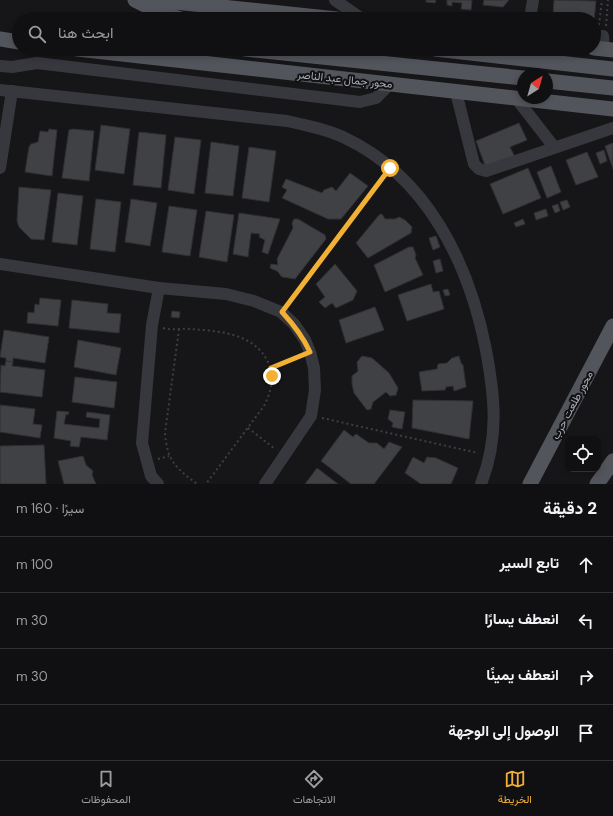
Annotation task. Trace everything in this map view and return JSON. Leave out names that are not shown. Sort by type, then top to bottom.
[{"type":"main road","points":[[135,0],[160,12]]},
{"type":"main road","points":[[155,0],[270,12]]},
{"type":"main road","points":[[0,39],[12,41]]},
{"type":"main road","name":"محور جمال عبد الناصر","points":[[132,56],[613,109]]},
{"type":"main road","points":[[313,56],[517,77]]},
{"type":"main road","points":[[498,56],[613,69]]},
{"type":"main road","points":[[553,82],[613,88]]},
{"type":"main road","name":"محور طلعت حرب","points":[[531,484],[613,326]]},
{"type":"main road","points":[[597,484],[613,461]]},
{"type":"street","points":[[335,0],[352,12]]},
{"type":"street","points":[[531,12],[533,0]]},
{"type":"street","points":[[0,66],[12,67],[37,63],[360,102],[376,98],[390,84]]},
{"type":"street","points":[[0,168],[6,90],[287,121],[315,127],[342,137],[368,151],[390,168],[415,193],[436,220],[459,260],[472,292],[482,327],[494,389],[494,424],[491,456],[481,484]]},
{"type":"street","points":[[456,92],[474,164],[479,169],[486,171],[613,128]]},
{"type":"street","points":[[516,98],[554,147]]},
{"type":"street","points":[[0,264],[159,288],[226,294],[254,301],[282,312],[294,324],[305,340],[314,368],[315,390],[311,416],[265,484]]},
{"type":"street","points":[[158,484],[151,476],[142,443],[152,325],[159,288]]},
{"type":"path","points":[[602,0],[603,40]]},
{"type":"path","points":[[603,40],[608,0]]},
{"type":"path","points":[[282,312],[390,168]]},
{"type":"path","points":[[152,325],[167,330],[179,329],[241,336],[262,352],[271,368],[272,385],[270,395],[248,428],[206,484]]},
{"type":"path","points":[[179,329],[165,433],[165,443],[170,459],[176,468],[197,484]]},
{"type":"path","points":[[271,368],[310,352]]},
{"type":"path","points":[[311,416],[491,456]]},
{"type":"path","points":[[248,428],[284,455]]},
{"type":"building","points":[[426,0],[436,0],[435,3],[426,2]]},
{"type":"building","points":[[447,0],[472,0],[471,10],[461,9],[462,3],[452,2],[452,6],[447,5]]},
{"type":"building","points":[[484,0],[509,0],[503,7],[483,5]]},
{"type":"building","points":[[554,0],[596,1],[595,12],[553,12]]},
{"type":"building","points":[[519,123],[527,140],[510,147],[515,157],[486,168],[476,141]]},
{"type":"building","points":[[101,125],[130,129],[124,174],[95,170]]},
{"type":"building","points":[[49,129],[57,130],[52,176],[25,172],[29,147],[31,144],[38,142],[40,131],[48,132]]},
{"type":"building","points":[[69,130],[94,131],[89,181],[62,178]]},
{"type":"building","points":[[139,132],[166,135],[161,188],[133,185]]},
{"type":"building","points":[[175,137],[201,140],[194,194],[168,190]]},
{"type":"building","points":[[211,142],[239,146],[233,196],[205,193]]},
{"type":"building","points":[[613,143],[613,169],[605,146]]},
{"type":"building","points":[[249,147],[276,151],[269,202],[242,198]]},
{"type":"building","points":[[604,150],[607,161],[600,164],[596,153]]},
{"type":"building","points":[[587,152],[598,177],[576,185],[566,160]]},
{"type":"building","points":[[551,166],[561,192],[547,198],[537,172]]},
{"type":"building","points":[[528,168],[541,198],[503,214],[490,184]]},
{"type":"building","points":[[350,173],[368,186],[341,219],[328,219],[282,198],[287,190],[282,187],[286,179],[322,193],[324,190],[332,187],[336,191]]},
{"type":"building","points":[[19,187],[51,190],[44,240],[31,239],[19,227],[17,221]]},
{"type":"building","points":[[58,193],[83,196],[77,245],[52,242]]},
{"type":"building","points":[[96,199],[121,202],[115,252],[90,249]]},
{"type":"building","points":[[131,199],[157,203],[150,246],[125,242]]},
{"type":"building","points":[[567,200],[570,207],[563,210],[560,202]]},
{"type":"building","points":[[558,204],[560,211],[555,213],[552,206]]},
{"type":"building","points":[[169,206],[197,210],[190,256],[162,252]]},
{"type":"building","points":[[546,209],[548,216],[536,220],[534,213]]},
{"type":"building","points":[[206,211],[234,215],[227,262],[199,257]]},
{"type":"building","points":[[239,213],[280,219],[268,254],[262,252],[265,240],[259,237],[260,234],[251,233],[248,257],[233,254]]},
{"type":"building","points":[[382,214],[385,219],[395,219],[399,217],[405,220],[412,227],[411,233],[368,258],[356,243],[379,215]]},
{"type":"building","points":[[294,219],[298,219],[325,235],[326,239],[295,279],[282,277],[277,271],[270,268],[271,264],[278,265],[277,259],[293,228],[292,223]]},
{"type":"building","points":[[523,219],[525,224],[516,227],[514,223]]},
{"type":"building","points":[[436,236],[440,247],[433,250],[429,238]]},
{"type":"building","points":[[409,247],[413,247],[416,255],[415,258],[423,275],[385,292],[374,265]]},
{"type":"building","points":[[440,259],[443,271],[436,273],[433,261]]},
{"type":"building","points":[[335,264],[357,291],[353,300],[336,308],[332,303],[325,308],[319,302],[325,297],[316,284]]},
{"type":"building","points":[[431,284],[433,292],[439,291],[444,309],[407,321],[398,295]]},
{"type":"building","points":[[448,289],[450,295],[445,296],[443,290]]},
{"type":"building","points":[[40,298],[61,300],[58,326],[27,323],[28,312],[34,313],[35,304],[39,305]]},
{"type":"building","points":[[72,300],[108,304],[107,313],[121,314],[119,333],[69,328]]},
{"type":"building","points":[[375,307],[384,330],[346,343],[339,320]]},
{"type":"building","points":[[172,311],[180,312],[179,318],[171,317]]},
{"type":"building","points":[[4,330],[49,337],[45,363],[13,358],[13,362],[6,361],[6,358],[0,357]]},
{"type":"building","points":[[78,340],[121,348],[116,375],[74,367]]},
{"type":"building","points":[[362,356],[372,358],[389,373],[398,388],[396,395],[390,396],[386,392],[373,402],[371,409],[367,410],[354,393],[352,384],[352,376],[358,371],[357,362]]},
{"type":"building","points":[[459,356],[463,365],[466,387],[454,391],[453,386],[446,387],[445,390],[422,391],[419,372],[437,369],[438,364],[447,363],[452,358]]},
{"type":"building","points":[[6,361],[13,362],[12,366],[45,370],[42,397],[0,392],[1,365],[5,366]]},
{"type":"building","points":[[75,377],[117,382],[114,408],[72,402]]},
{"type":"building","points":[[413,400],[473,401],[469,439],[412,428]]},
{"type":"building","points":[[0,405],[35,409],[33,424],[42,425],[40,438],[0,432]]},
{"type":"building","points":[[390,410],[405,412],[402,429],[392,427],[393,423],[388,419]]},
{"type":"building","points":[[57,411],[69,412],[68,415],[66,414],[64,424],[99,428],[100,419],[86,417],[87,412],[110,415],[107,440],[81,437],[79,447],[70,446],[71,441],[54,438]]},
{"type":"building","points":[[344,430],[353,437],[356,434],[369,443],[377,443],[384,449],[389,442],[402,447],[374,484],[351,484],[321,461]]},
{"type":"building","points":[[44,445],[46,484],[0,484],[0,446]]},
{"type":"building","points":[[83,456],[86,465],[93,471],[92,475],[96,484],[64,484],[58,461]]},
{"type":"building","points":[[413,457],[424,463],[427,457],[436,458],[458,468],[451,484],[421,484],[405,473]]},
{"type":"building","points":[[317,468],[338,484],[305,484]]},
{"type":"route","points":[[272,376],[271,368],[310,352],[305,340],[294,324],[282,312],[390,168]]}]
